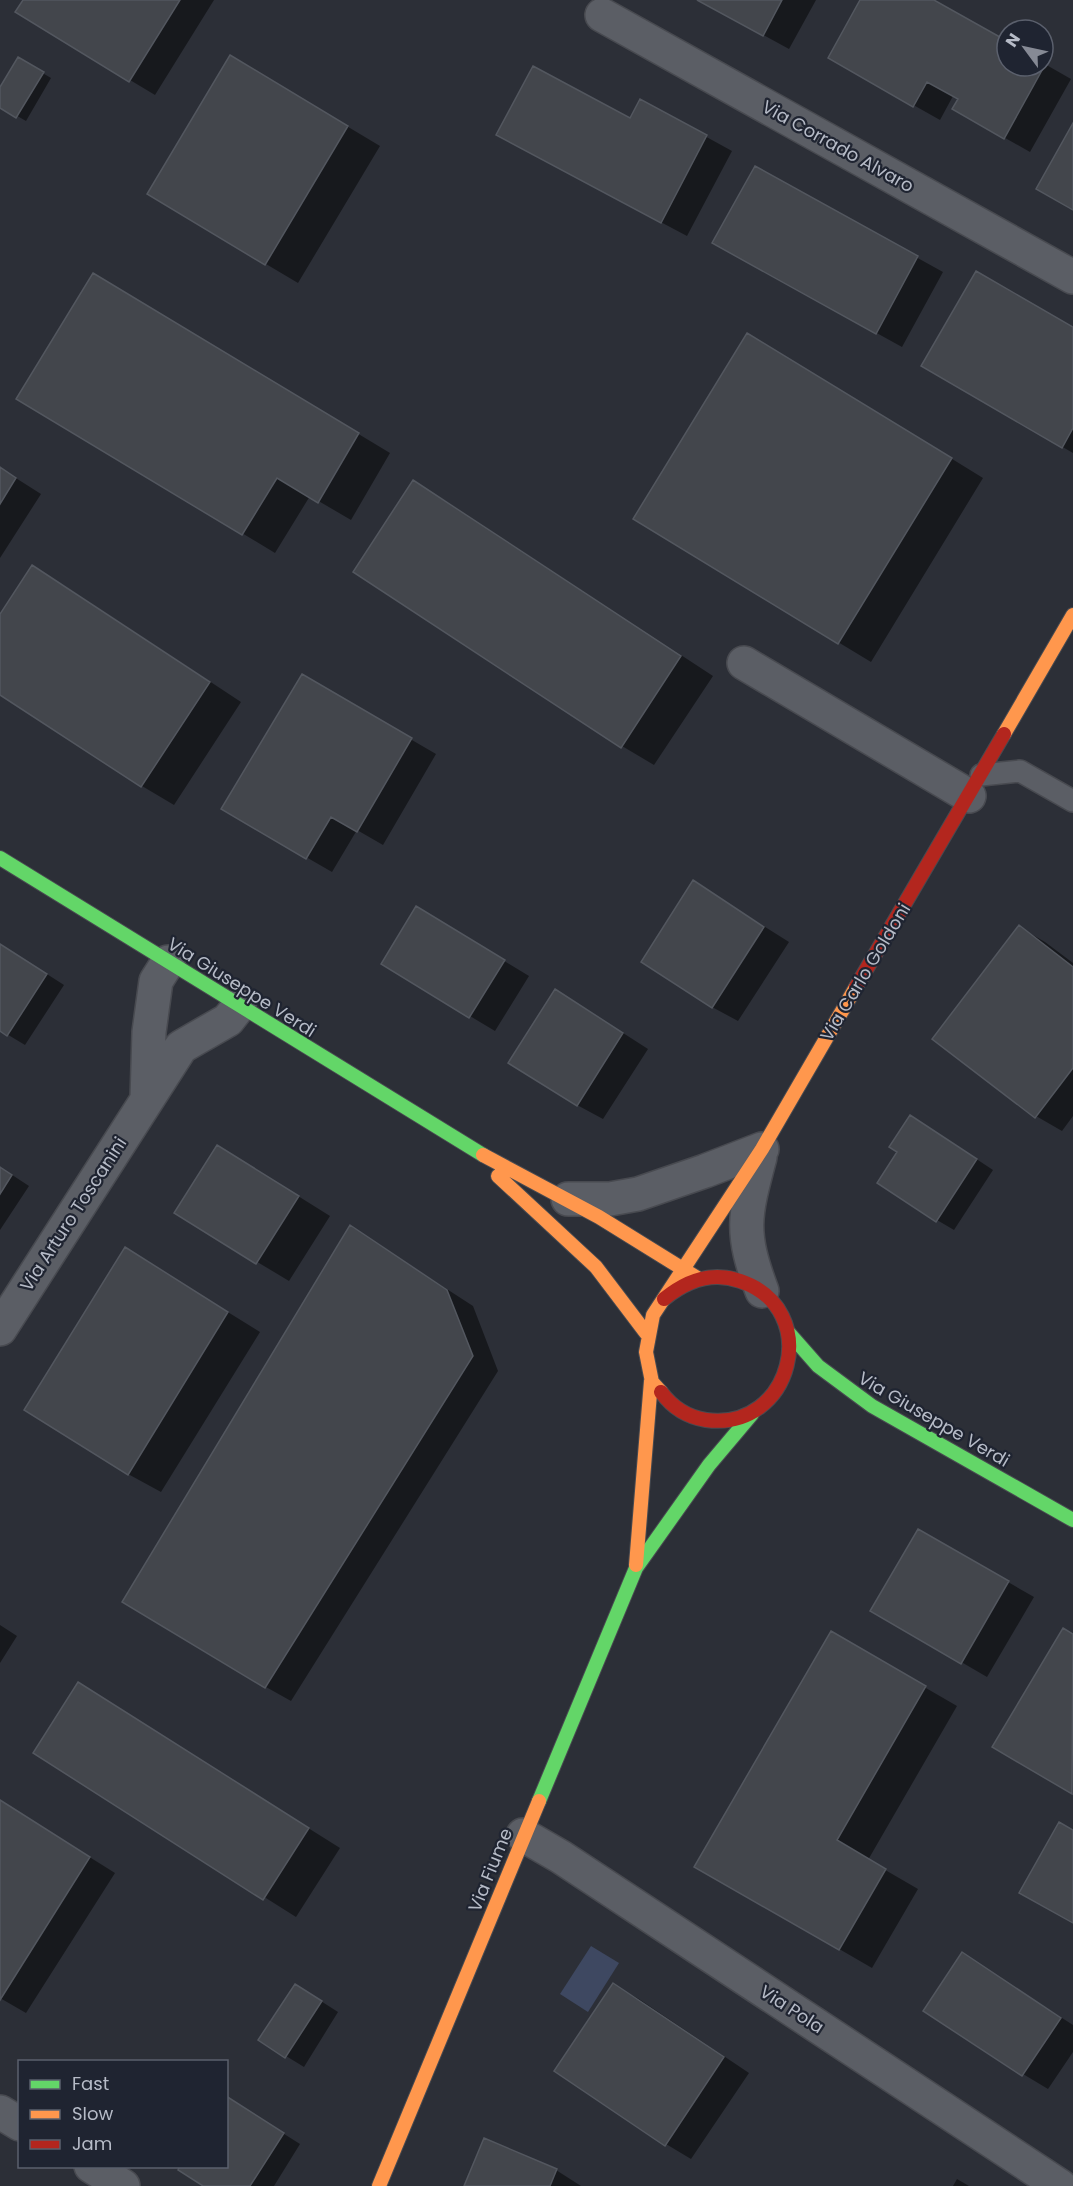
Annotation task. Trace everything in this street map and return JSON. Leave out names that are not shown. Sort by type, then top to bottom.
[{"type":"street","name":"Via Corrado Alvaro","points":[[602,15],[1073,277]]},
{"type":"street","name":"Via Carlo Goldoni","points":[[664,1299],[762,1149],[1073,615]]},
{"type":"street","points":[[744,663],[975,785]]},
{"type":"street","name":"Via Giuseppe Verdi","points":[[0,858],[466,1146],[568,1199],[699,1279]]},
{"type":"street","points":[[147,1100],[149,1032],[156,981],[168,962]]},
{"type":"street","name":"Via Arturo Toscanini","points":[[0,1329],[181,1047],[228,1020],[239,1006]]},
{"type":"street","name":"Via Giuseppe Verdi","points":[[466,1146],[596,1267],[646,1333]]},
{"type":"street","name":"Via Carlo Goldoni","points":[[762,1149],[747,1205],[745,1233],[762,1292]]},
{"type":"street","points":[[568,1199],[610,1199],[638,1194],[762,1149]]},
{"type":"street","name":"Via Fiume","points":[[379,2186],[523,1835],[636,1568],[704,1472],[752,1414],[771,1400],[784,1380],[790,1357],[789,1334],[783,1317],[774,1303],[762,1292],[742,1280],[721,1276],[699,1279],[680,1286],[664,1299],[653,1315],[646,1333],[645,1358],[651,1381],[664,1401],[683,1415],[706,1422],[730,1422],[752,1414]]},
{"type":"street","name":"Via Giuseppe Verdi","points":[[789,1334],[818,1366],[872,1406],[1073,1520]]},
{"type":"street","name":"Via Fiume","points":[[636,1568],[651,1381]]},
{"type":"street","name":"Via Pola","points":[[523,1835],[561,1857],[1060,2186]]},
{"type":"street","points":[[0,2112],[18,2123]]},
{"type":"street","points":[[94,2168],[123,2186]]},
{"type":"lane","points":[[975,785],[1020,771],[1073,801]]},
{"type":"water","points":[[591,1946],[619,1963],[588,2012],[560,1994]]},
{"type":"building","points":[[23,0],[180,0],[129,82],[15,12]]},
{"type":"building","points":[[697,0],[782,0],[763,36]]},
{"type":"building","points":[[860,0],[934,0],[995,34],[995,78],[1038,78],[1004,139],[952,109],[958,99],[927,82],[913,107],[828,58]]},
{"type":"building","points":[[230,55],[348,126],[265,265],[147,194]]},
{"type":"building","points":[[18,57],[44,72],[16,118],[0,108],[0,87]]},
{"type":"building","points":[[533,66],[630,118],[640,99],[707,135],[661,223],[496,135]]},
{"type":"building","points":[[1073,123],[1073,210],[1036,189]]},
{"type":"building","points":[[755,166],[918,256],[876,334],[712,243]]},
{"type":"building","points":[[976,271],[1073,327],[1073,428],[1062,448],[921,366]]},
{"type":"building","points":[[93,273],[359,433],[318,503],[277,478],[242,535],[16,399]]},
{"type":"building","points":[[747,333],[952,458],[838,644],[633,519]]},
{"type":"building","points":[[0,467],[16,478],[0,504]]},
{"type":"building","points":[[413,480],[681,656],[621,748],[353,572]]},
{"type":"building","points":[[32,565],[210,682],[141,787],[0,695],[0,614]]},
{"type":"building","points":[[302,674],[412,738],[357,832],[331,817],[306,859],[221,809]]},
{"type":"building","points":[[693,880],[764,927],[712,1008],[641,962]]},
{"type":"building","points":[[416,906],[505,960],[469,1018],[381,964]]},
{"type":"building","points":[[1019,925],[1073,967],[1073,1068],[1035,1118],[932,1039]]},
{"type":"building","points":[[0,944],[47,974],[7,1036],[0,1031]]},
{"type":"building","points":[[555,989],[623,1033],[577,1106],[508,1063]]},
{"type":"building","points":[[910,1115],[977,1159],[936,1222],[877,1183],[897,1152],[889,1147]]},
{"type":"building","points":[[217,1145],[299,1196],[256,1264],[174,1213]]},
{"type":"building","points":[[0,1167],[12,1175],[0,1194]]},
{"type":"building","points":[[350,1225],[447,1290],[473,1356],[265,1688],[122,1602]]},
{"type":"building","points":[[125,1247],[228,1312],[128,1475],[24,1410]]},
{"type":"building","points":[[918,1529],[1009,1581],[961,1664],[870,1611]]},
{"type":"building","points":[[1063,1628],[1073,1634],[1072,1794],[992,1747]]},
{"type":"building","points":[[831,1631],[926,1686],[837,1840],[886,1869],[839,1950],[694,1867]]},
{"type":"building","points":[[78,1682],[309,1828],[263,1900],[33,1753]]},
{"type":"building","points":[[0,1800],[90,1857],[0,2000]]},
{"type":"building","points":[[1059,1822],[1073,1830],[1073,1923],[1019,1893]]},
{"type":"building","points":[[962,1952],[1061,2018],[1022,2076],[923,2011]]},
{"type":"building","points":[[613,1983],[724,2057],[665,2146],[554,2071]]},
{"type":"building","points":[[295,1984],[322,2001],[285,2058],[258,2040]]},
{"type":"building","points":[[228,2097],[284,2133],[250,2186],[203,2186],[178,2170],[179,2168],[228,2168]]},
{"type":"building","points":[[484,2138],[557,2169],[550,2186],[464,2186]]},
{"type":"traffic: fast","points":[[0,858],[483,1155]]},
{"type":"traffic: fast","points":[[789,1333],[818,1366],[872,1406],[1073,1520]]},
{"type":"traffic: fast","points":[[539,1801],[636,1568],[709,1465],[752,1414]]},
{"type":"traffic: slow","points":[[1004,734],[1073,615]]},
{"type":"traffic: slow","points":[[661,1392],[652,1382],[646,1352],[653,1315],[762,1149],[856,987]]},
{"type":"traffic: slow","points":[[483,1155],[599,1217],[699,1279]]},
{"type":"traffic: slow","points":[[498,1176],[596,1267],[646,1333]]},
{"type":"traffic: slow","points":[[636,1565],[651,1381]]},
{"type":"traffic: slow","points":[[379,2186],[539,1801]]},
{"type":"traffic: jam","points":[[856,987],[1004,734]]},
{"type":"traffic: jam","points":[[661,1392],[675,1407],[686,1414],[706,1420],[736,1419],[759,1407],[777,1389],[787,1366],[789,1340],[782,1316],[766,1296],[740,1281],[719,1277],[700,1280],[681,1287],[664,1299]]}]
